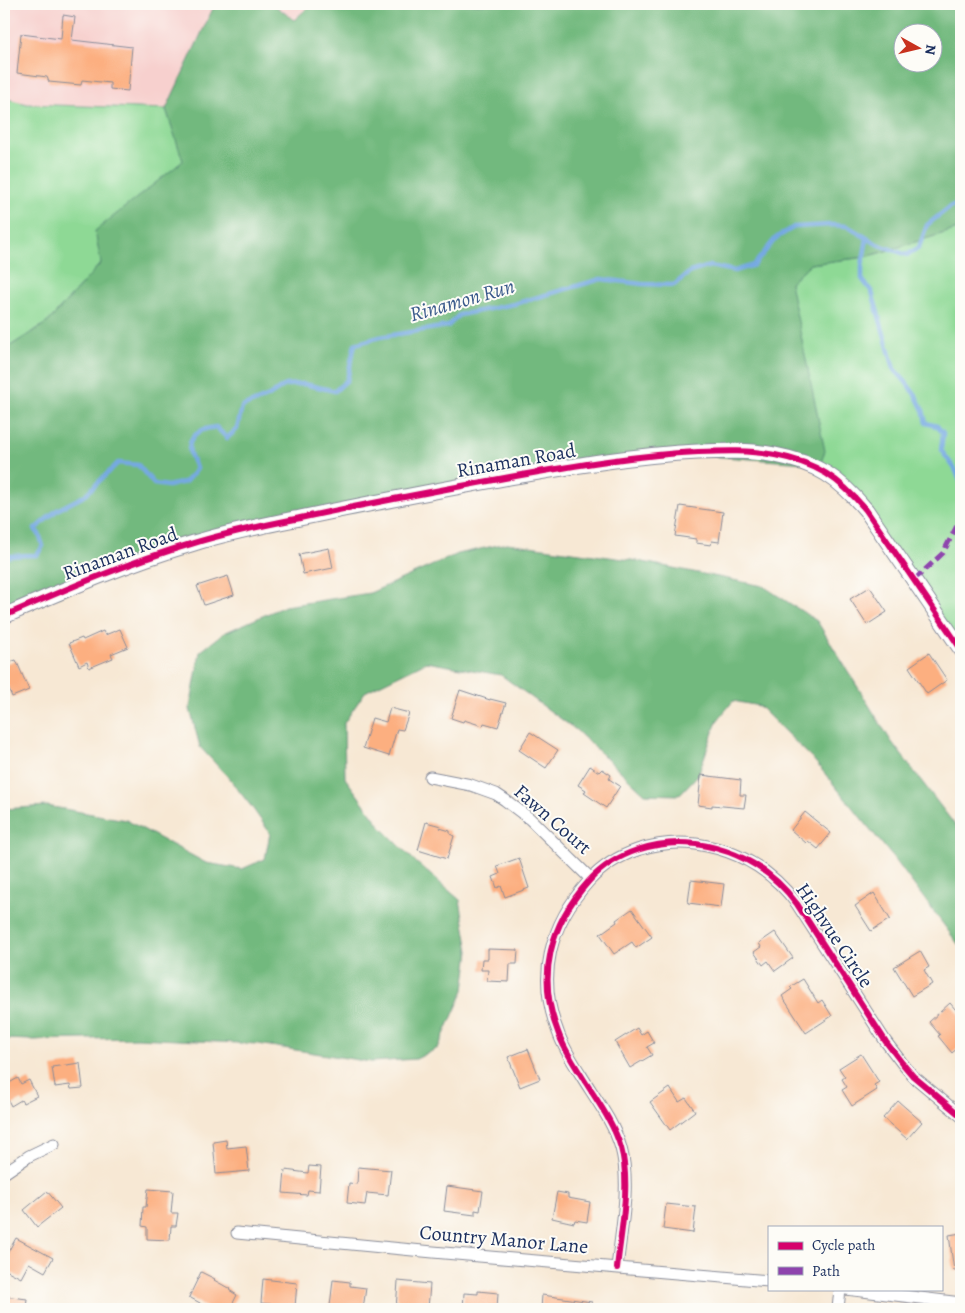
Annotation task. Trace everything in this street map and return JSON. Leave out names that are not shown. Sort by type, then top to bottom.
[{"type":"street","name":"Rinaman Road","points":[[4,616],[144,559],[195,542],[271,524],[364,504],[549,470],[669,453],[732,451],[775,455],[805,463],[819,468],[841,483],[866,510],[961,649]]},
{"type":"street","name":"Fawn Court","points":[[430,776],[471,785],[496,794],[530,819],[591,878]]},
{"type":"street","name":"Highvue Circle","points":[[617,1268],[625,1192],[625,1167],[621,1146],[612,1126],[560,1037],[552,1016],[548,990],[552,942],[568,907],[591,878],[625,856],[646,848],[672,842],[698,844],[722,850],[760,867],[776,880],[797,904],[886,1042],[902,1063],[925,1087],[961,1116]]},
{"type":"street","points":[[4,1173],[29,1156],[54,1144]]},
{"type":"street","name":"Country Manor Lane","points":[[237,1233],[768,1281]]},
{"type":"street","points":[[838,1309],[840,1290]]},
{"type":"street","points":[[854,1290],[961,1303]]},
{"type":"shaded area","points":[[4,4],[215,4],[166,109],[27,104],[4,98]]},
{"type":"shaded area","points":[[273,4],[311,4],[294,20]]},
{"type":"green space","points":[[215,4],[273,4],[294,20],[312,4],[961,4],[961,228],[866,257],[810,264],[790,283],[825,451],[819,468],[805,463],[669,453],[222,536],[4,616],[4,350],[48,322],[101,263],[95,231],[183,161],[166,109]]},
{"type":"green space","points":[[4,98],[27,104],[166,109],[184,161],[101,263],[48,322],[4,350]]},
{"type":"green space","points":[[961,228],[961,649],[866,510],[819,468],[790,283],[810,264],[866,257]]},
{"type":"green space","points":[[507,543],[638,561],[763,586],[817,621],[891,741],[961,833],[961,948],[896,861],[813,759],[759,706],[733,701],[717,721],[698,775],[679,795],[645,794],[576,730],[501,675],[426,662],[365,692],[344,723],[345,778],[382,828],[418,864],[460,900],[469,951],[464,990],[438,1048],[416,1059],[371,1062],[258,1044],[137,1038],[4,1039],[4,809],[47,806],[126,820],[206,863],[242,869],[265,859],[270,833],[227,776],[200,747],[190,709],[200,652],[224,633],[285,606],[370,593],[458,554]]},
{"type":"building","points":[[63,15],[75,17],[72,40],[132,47],[128,91],[110,89],[110,83],[82,80],[81,85],[49,82],[47,77],[17,73],[21,34],[61,39]]},
{"type":"building","points":[[680,506],[723,512],[719,542],[712,541],[711,545],[696,543],[696,539],[675,536]]},
{"type":"building","points":[[329,548],[333,568],[303,574],[299,554]]},
{"type":"building","points":[[228,576],[234,595],[204,605],[197,586]]},
{"type":"building","points":[[870,587],[887,612],[867,625],[850,599]]},
{"type":"building","points":[[120,629],[128,647],[111,654],[113,658],[89,668],[87,662],[79,666],[69,643],[82,638],[83,640],[103,631],[105,635]]},
{"type":"building","points":[[929,653],[947,680],[927,694],[909,667]]},
{"type":"building","points":[[16,660],[29,690],[12,697],[7,685],[4,686],[4,664]]},
{"type":"building","points":[[460,690],[506,703],[498,727],[484,723],[483,726],[451,718]]},
{"type":"building","points":[[390,708],[409,713],[403,730],[397,729],[389,756],[363,748],[372,718],[386,722]]},
{"type":"building","points":[[530,732],[558,750],[546,768],[519,750]]},
{"type":"building","points":[[590,766],[599,772],[602,769],[611,775],[609,779],[620,786],[606,808],[584,793],[586,790],[578,785]]},
{"type":"building","points":[[701,775],[741,780],[740,795],[746,795],[744,808],[698,805]]},
{"type":"building","points":[[805,812],[831,833],[818,849],[808,841],[806,843],[791,830]]},
{"type":"building","points":[[426,822],[441,826],[440,828],[450,831],[450,834],[454,836],[447,859],[418,850]]},
{"type":"building","points":[[519,858],[529,888],[505,897],[501,886],[497,888],[493,877],[500,874],[497,866]]},
{"type":"building","points":[[691,880],[724,884],[721,907],[688,903]]},
{"type":"building","points":[[874,893],[890,919],[871,931],[855,906]]},
{"type":"building","points":[[632,909],[652,937],[636,948],[632,942],[614,954],[600,934]]},
{"type":"building","points":[[775,932],[793,958],[775,971],[768,961],[763,965],[754,952],[761,947],[759,943]]},
{"type":"building","points":[[488,949],[518,950],[517,964],[510,964],[509,982],[487,981],[488,970],[481,970],[482,959],[488,959]]},
{"type":"building","points":[[920,951],[929,967],[924,970],[932,984],[912,996],[894,967]]},
{"type":"building","points":[[803,979],[818,1003],[822,1000],[832,1016],[806,1033],[782,996],[792,989],[790,987]]},
{"type":"building","points":[[950,1003],[961,1016],[961,1045],[952,1053],[929,1022]]},
{"type":"building","points":[[637,1028],[641,1035],[647,1031],[654,1043],[647,1047],[652,1055],[630,1068],[615,1042]]},
{"type":"building","points":[[528,1049],[540,1079],[520,1087],[508,1057]]},
{"type":"building","points":[[861,1054],[879,1082],[874,1085],[877,1090],[852,1106],[842,1090],[847,1087],[842,1079],[845,1077],[839,1068]]},
{"type":"building","points":[[80,1063],[83,1088],[71,1089],[70,1085],[55,1087],[52,1067]]},
{"type":"building","points":[[18,1078],[21,1084],[29,1080],[37,1096],[23,1103],[21,1100],[11,1106],[4,1092],[4,1086]]},
{"type":"building","points":[[670,1088],[679,1102],[686,1098],[695,1111],[670,1130],[650,1102]]},
{"type":"building","points":[[898,1101],[922,1122],[907,1139],[883,1118]]},
{"type":"building","points":[[226,1140],[227,1148],[246,1146],[249,1171],[216,1174],[213,1142]]},
{"type":"building","points":[[309,1166],[321,1167],[319,1191],[308,1190],[307,1195],[283,1193],[285,1170],[308,1173]]},
{"type":"building","points":[[358,1167],[391,1170],[388,1195],[367,1193],[365,1205],[347,1203],[349,1183],[357,1184]]},
{"type":"building","points":[[447,1186],[483,1191],[480,1211],[475,1210],[475,1215],[444,1211]]},
{"type":"building","points":[[148,1189],[173,1191],[171,1213],[178,1213],[176,1226],[171,1226],[170,1240],[147,1239],[147,1227],[142,1226],[143,1207],[146,1207]]},
{"type":"building","points":[[47,1191],[61,1208],[37,1227],[24,1210]]},
{"type":"building","points":[[557,1192],[568,1194],[568,1198],[590,1202],[587,1222],[575,1220],[574,1223],[552,1218]]},
{"type":"building","points":[[666,1204],[696,1207],[693,1233],[663,1229]]},
{"type":"building","points":[[961,1233],[961,1270],[954,1271],[949,1235]]},
{"type":"building","points":[[16,1238],[53,1258],[45,1272],[29,1263],[21,1278],[4,1269],[4,1259]]},
{"type":"building","points":[[201,1272],[215,1279],[237,1295],[230,1309],[209,1309],[189,1297]]},
{"type":"building","points":[[263,1279],[297,1283],[295,1307],[261,1303]]},
{"type":"building","points":[[333,1280],[350,1282],[350,1286],[366,1288],[363,1309],[330,1306]]},
{"type":"building","points":[[398,1281],[430,1284],[428,1309],[396,1309]]},
{"type":"building","points":[[478,1291],[498,1293],[497,1309],[463,1309],[464,1293],[478,1294]]},
{"type":"building","points":[[542,1295],[592,1302],[591,1309],[541,1309]]},
{"type":"building","points":[[4,1296],[27,1299],[26,1309],[4,1309]]},
{"type":"waterway","name":"Rinamon Run","points":[[4,558],[37,555],[43,546],[35,529],[57,510],[84,496],[118,463],[138,465],[154,484],[168,486],[185,482],[197,469],[190,453],[190,444],[195,435],[203,430],[216,427],[227,438],[237,429],[242,407],[269,396],[285,385],[304,384],[335,391],[347,380],[355,344],[380,337],[448,326],[459,315],[514,304],[601,279],[642,284],[674,285],[690,272],[710,266],[735,271],[754,265],[776,238],[794,227],[847,226],[877,244],[907,255],[919,247],[927,225],[951,206],[961,205]]},
{"type":"waterway","points":[[867,238],[862,266],[862,279],[872,292],[894,369],[916,396],[923,410],[926,423],[937,426],[943,433],[941,450],[955,469],[961,483]]},
{"type":"marked path","points":[[914,580],[943,553],[961,518]]},
{"type":"cycle path","points":[[4,616],[122,567],[170,550],[247,529],[405,497],[580,465],[674,453],[737,451],[766,453],[803,462],[826,473],[846,489],[866,510],[961,649]]},
{"type":"cycle path","points":[[617,1268],[625,1192],[624,1162],[621,1148],[609,1119],[560,1038],[551,1011],[548,971],[556,933],[576,898],[589,881],[600,871],[624,855],[652,846],[682,843],[696,844],[726,851],[765,872],[797,904],[886,1042],[902,1063],[913,1076],[961,1116]]}]
